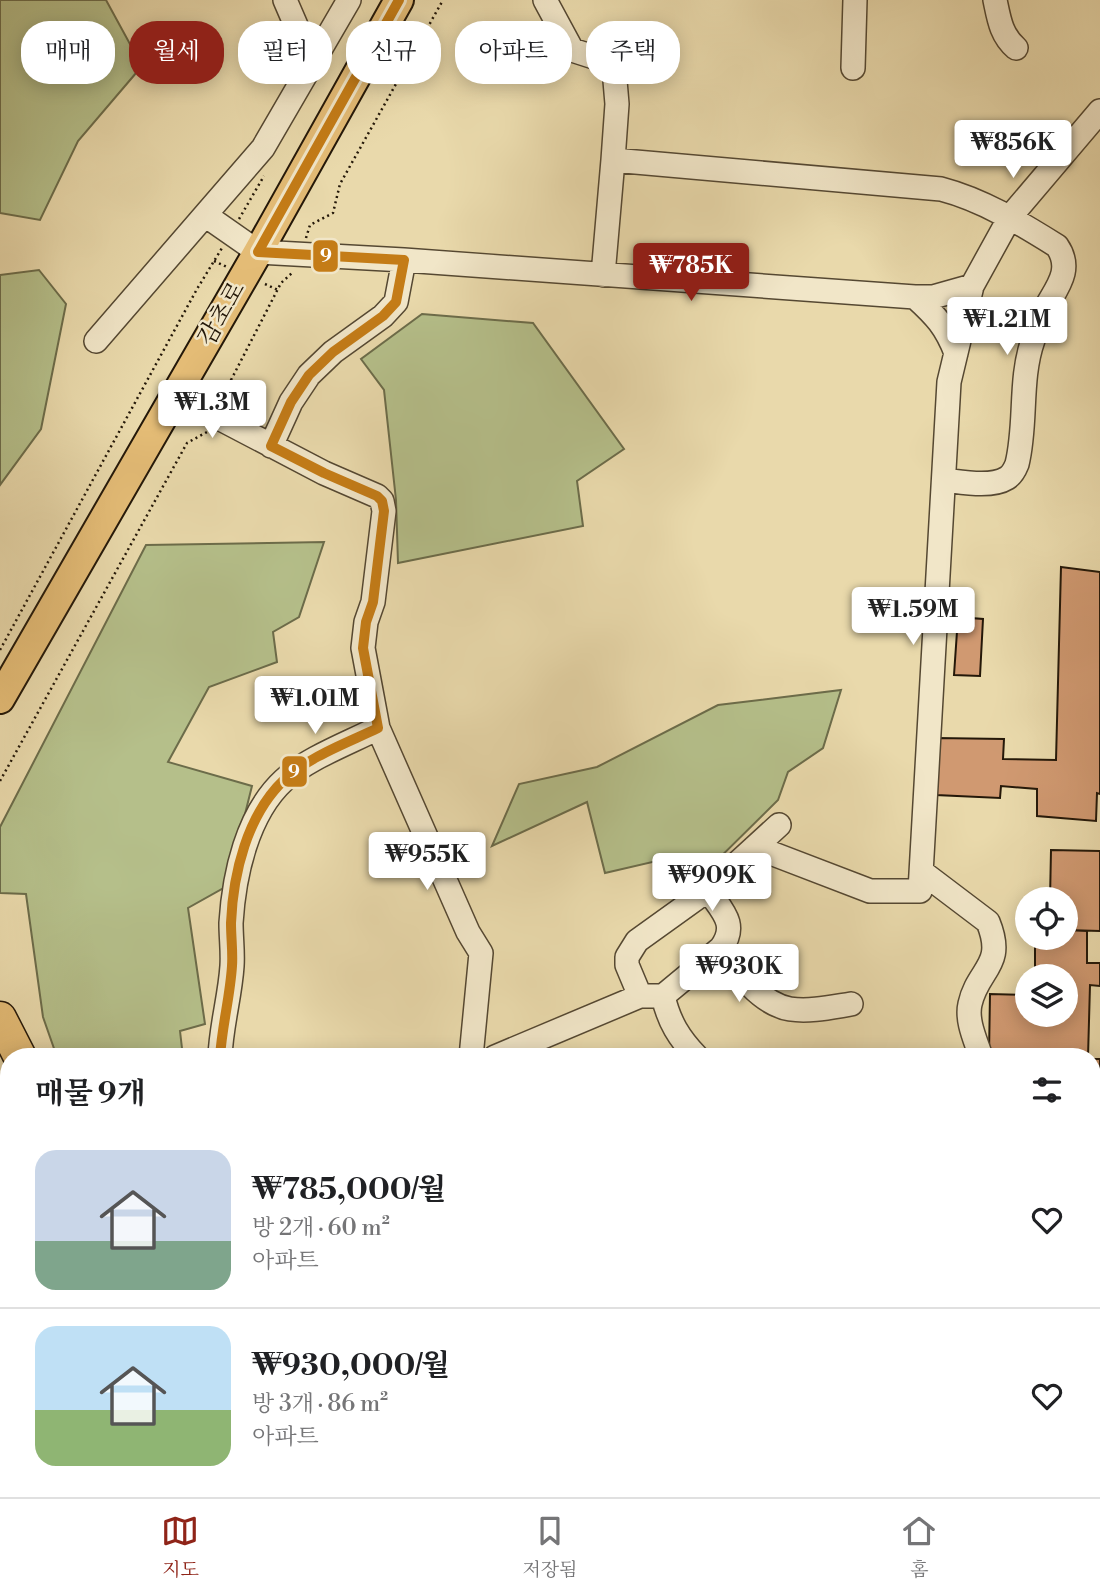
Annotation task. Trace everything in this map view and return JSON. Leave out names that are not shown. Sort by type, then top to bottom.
[{"type":"main road","name":"감초로","points":[[0,699],[258,252],[398,0]]},
{"type":"street","points":[[285,0],[294,21]]},
{"type":"street","points":[[332,31],[349,0]]},
{"type":"street","points":[[545,0],[572,50],[603,60],[614,69],[617,104],[603,275]]},
{"type":"street","points":[[853,68],[855,0]]},
{"type":"street","points":[[995,0],[1002,32],[1016,48]]},
{"type":"street","points":[[96,341],[263,148],[301,84]]},
{"type":"street","points":[[755,847],[870,891],[920,891],[949,382],[972,286],[1010,217],[1100,111]]},
{"type":"street","points":[[613,160],[941,189],[1010,217],[1058,246],[1065,266],[1062,282],[1042,314],[1031,348],[1017,464],[1010,477],[998,481],[975,483],[944,480]]},
{"type":"street","points":[[205,215],[258,252],[915,297],[933,297],[972,286]]},
{"type":"street","points":[[271,446],[291,402],[309,375],[333,352],[383,316],[396,302],[404,260]]},
{"type":"street","points":[[915,297],[947,330],[956,353]]},
{"type":"street","points":[[174,395],[324,473],[377,496],[382,501],[384,511],[373,603],[366,621],[363,648],[378,728],[468,932],[481,953],[472,1048]]},
{"type":"street","points":[[221,1048],[232,966],[232,923],[236,885],[247,839],[261,808],[284,780],[303,767],[378,728]]},
{"type":"street","points":[[690,1048],[627,965],[628,957],[637,941],[708,890],[779,825]]},
{"type":"street","points":[[922,872],[988,922],[992,933],[992,959],[973,996],[970,1008],[978,1048]]},
{"type":"street","points":[[518,1048],[651,996],[721,948],[727,939],[726,914],[708,890]]},
{"type":"street","points":[[721,948],[748,982],[772,1002],[790,1009],[851,1004]]},
{"type":"path","points":[[0,781],[187,443],[213,429],[232,400],[231,380],[281,283],[296,269],[310,225],[333,213],[340,184],[443,0]]},
{"type":"path","points":[[0,650],[190,301],[267,172]]},
{"type":"green space","points":[[0,0],[106,0],[129,42],[129,81],[78,141],[40,220],[0,213]]},
{"type":"green space","points":[[39,270],[66,304],[41,429],[0,485],[0,275]]},
{"type":"green space","points":[[422,314],[533,323],[624,449],[577,481],[583,526],[398,563],[396,500],[384,390],[361,359]]},
{"type":"green space","points":[[324,542],[299,617],[273,632],[277,662],[209,687],[168,762],[252,786],[227,886],[188,908],[205,1024],[180,1031],[182,1048],[54,1048],[43,1017],[26,894],[0,893],[0,827],[146,545]]},
{"type":"green space","points":[[841,690],[823,748],[788,772],[778,800],[689,888],[665,859],[605,873],[587,802],[492,846],[519,784],[597,767],[718,705]]},
{"type":"building","points":[[1061,567],[1100,572],[1100,794],[1097,793],[1096,821],[1037,816],[1037,789],[1001,786],[1000,798],[936,795],[937,738],[1004,739],[1003,759],[1056,760]]},
{"type":"building","points":[[958,617],[983,619],[980,676],[954,675]]},
{"type":"building","points":[[1051,850],[1100,851],[1100,931],[1078,930],[1078,887],[1050,887]]},
{"type":"building","points":[[1078,931],[1087,931],[1087,963],[1100,963],[1100,986],[1090,985],[1088,1048],[989,1048],[990,994],[1015,995],[1015,1027],[1078,1027],[1078,964],[1035,964],[1035,950],[1078,950]]},
{"type":"transit line","name":"9","points":[[221,1048],[232,966],[232,904],[239,865],[251,828],[271,794],[294,771],[378,728],[363,648],[366,622],[373,602],[384,511],[382,501],[377,496],[271,446],[291,402],[309,375],[333,352],[383,316],[396,302],[404,260],[258,252],[399,0]]}]
